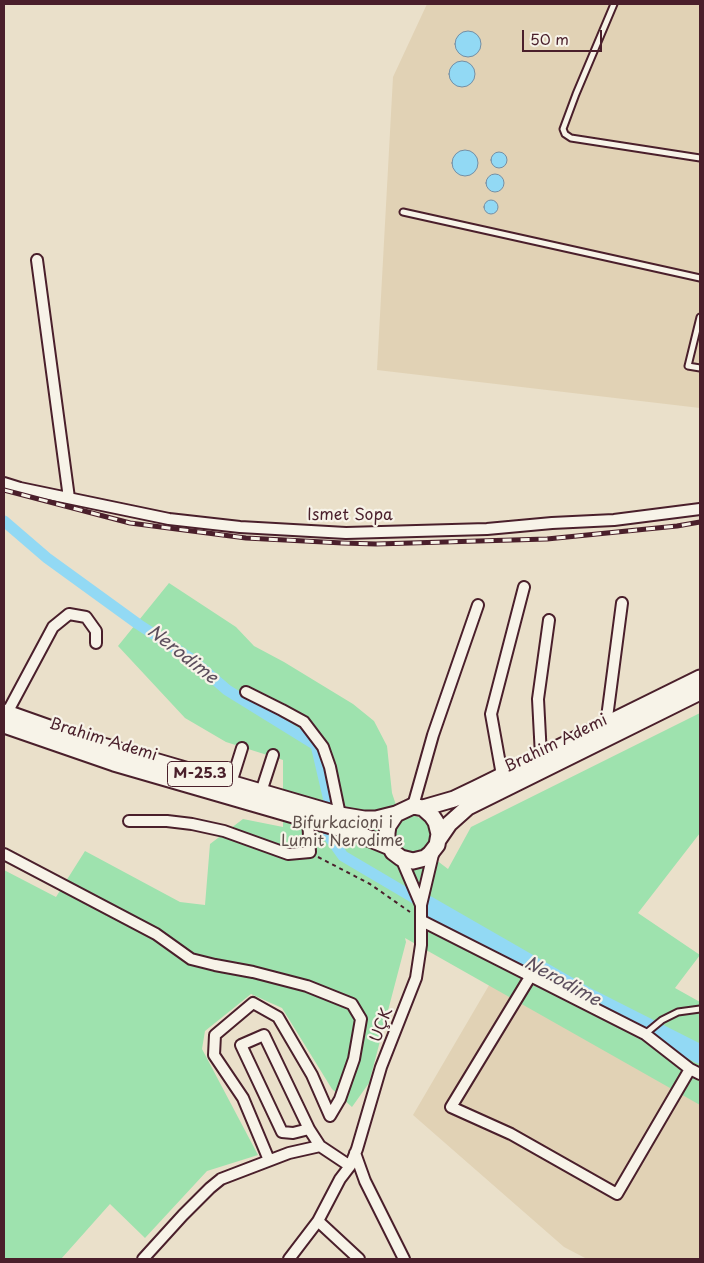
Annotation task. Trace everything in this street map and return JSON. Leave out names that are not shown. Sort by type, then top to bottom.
[{"type":"main road","name":"Brahim Ademi","points":[[5,717],[340,815],[376,819],[454,798],[700,678]]},
{"type":"main road","name":"Brahim Ademi","points":[[5,717],[114,763],[356,833],[413,861],[425,858],[449,824],[468,807],[700,692]]},
{"type":"main road","points":[[418,807],[436,822],[439,834],[436,845]]},
{"type":"main road","points":[[395,853],[387,833],[388,826],[396,814]]},
{"type":"street","points":[[37,260],[68,498]]},
{"type":"street","name":"Ismet Sopa","points":[[4,483],[20,488],[178,520],[240,528],[346,533],[487,529],[614,520],[700,509]]},
{"type":"street","name":"Brahim Ademi","points":[[502,775],[491,714],[524,587]]},
{"type":"street","name":"Brahim Ademi","points":[[606,725],[622,602]]},
{"type":"street","points":[[418,807],[433,735],[478,605]]},
{"type":"street","points":[[5,717],[53,627],[69,614],[86,617],[96,631],[96,643]]},
{"type":"street","name":"Brahim Ademi","points":[[541,756],[538,699],[549,620]]},
{"type":"street","points":[[246,692],[304,722],[323,747],[330,767],[340,815]]},
{"type":"street","points":[[231,783],[242,748]]},
{"type":"street","points":[[261,792],[273,755]]},
{"type":"street","points":[[129,821],[166,821],[192,824],[224,831],[288,854],[310,852],[308,819]]},
{"type":"street","name":"UÇK","points":[[289,1259],[318,1221],[340,1179],[350,1166],[355,1153],[381,1067],[416,978],[421,945],[421,905],[436,845]]},
{"type":"street","name":"UÇK","points":[[395,853],[421,905]]},
{"type":"street","points":[[4,854],[156,934],[191,959],[307,986],[352,1004],[361,1019],[354,1059],[340,1099],[330,1116],[312,1075],[278,1017],[253,1003],[215,1035],[214,1055],[243,1098],[269,1160]]},
{"type":"street","points":[[422,921],[645,1034],[690,1069],[700,1074]]},
{"type":"street","points":[[530,977],[451,1107],[511,1134],[617,1194],[690,1069]]},
{"type":"street","points":[[309,1129],[293,1133],[282,1132],[241,1045],[264,1036],[309,1129],[320,1146],[350,1166]]},
{"type":"street","points":[[143,1259],[210,1188],[221,1179],[288,1153],[320,1146]]},
{"type":"street","points":[[355,1153],[365,1181],[404,1259]]},
{"type":"street","points":[[318,1221],[359,1259]]},
{"type":"lane","points":[[614,4],[563,128],[565,134],[571,138],[700,158]]},
{"type":"lane","points":[[403,212],[700,278]]},
{"type":"lane","points":[[700,318],[688,366],[700,368]]},
{"type":"lane","points":[[645,1034],[662,1020],[678,1012],[700,1009]]},
{"type":"path","points":[[310,852],[370,884],[422,921]]},
{"type":"shaded area","points":[[427,4],[700,4],[700,408],[377,370],[393,77]]},
{"type":"shaded area","points":[[495,975],[700,1091],[700,1259],[587,1259],[564,1247],[413,1115]]},
{"type":"green space","name":"Bifurkacioni i Lumit Nerodime","points":[[169,583],[236,627],[254,646],[353,704],[374,721],[387,746],[392,793],[401,820],[410,816],[416,816],[427,822],[431,833],[430,840],[423,850],[448,869],[471,827],[700,713],[700,833],[638,913],[700,955],[675,988],[700,1002],[700,1105],[405,938],[406,942],[369,1083],[352,1107],[332,1089],[282,1008],[251,994],[205,1031],[202,1049],[258,1155],[207,1171],[145,1238],[110,1204],[61,1259],[4,1259],[4,870],[56,897],[85,851],[180,902],[205,905],[210,844],[243,819],[283,827],[283,760],[226,742],[185,718],[118,646]]},
{"type":"water","points":[[468,31],[477,35],[481,44],[477,53],[468,57],[459,53],[455,44],[459,35]]},
{"type":"water","points":[[462,61],[471,65],[475,74],[471,83],[462,87],[453,83],[449,74],[453,65]]},
{"type":"water","points":[[465,150],[474,154],[478,163],[474,172],[465,176],[456,172],[452,163],[456,154]]},
{"type":"water","points":[[496,152],[502,152],[507,157],[505,166],[496,168],[491,163],[491,157]]},
{"type":"water","points":[[495,174],[501,177],[504,183],[501,189],[495,192],[489,189],[486,183],[489,177]]},
{"type":"water","points":[[488,200],[494,200],[498,207],[494,214],[488,214],[484,210],[484,204]]},
{"type":"waterway","name":"Nerodime","points":[[4,521],[47,558],[138,624],[190,658],[227,690],[316,745],[330,805]]},
{"type":"waterway","name":"Nerodime","points":[[328,835],[343,856],[416,899]]},
{"type":"waterway","name":"Nerodime","points":[[427,905],[587,997],[700,1054]]},
{"type":"railway","points":[[4,490],[130,523],[246,538],[343,543],[376,544],[547,539],[700,522]]}]
